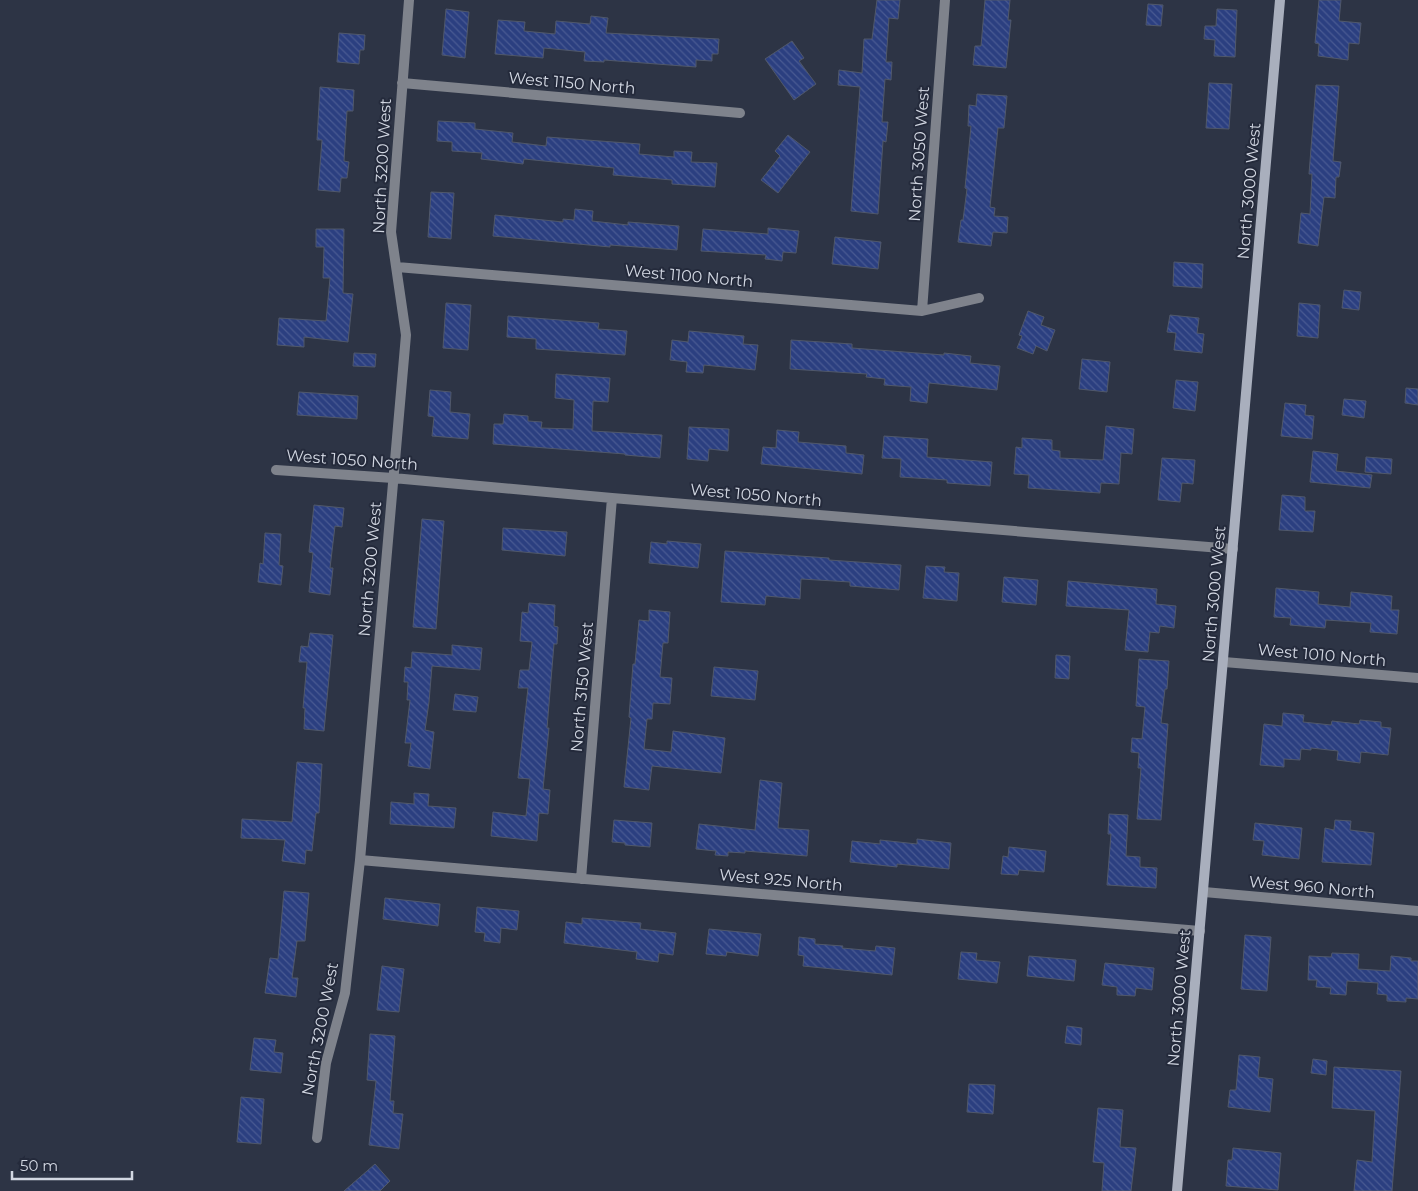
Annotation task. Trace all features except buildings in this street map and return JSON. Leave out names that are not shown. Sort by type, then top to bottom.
[{"type":"main road","name":"North 3000 West","points":[[1177,1191],[1280,0]]},
{"type":"street","name":"North 3200 West","points":[[317,1138],[326,1063],[345,993],[360,860],[406,335],[391,232],[409,0]]},
{"type":"street","name":"North 3050 West","points":[[922,311],[945,0]]},
{"type":"street","name":"West 1150 North","points":[[402,83],[740,113]]},
{"type":"street","name":"West 1100 North","points":[[396,267],[922,311],[978,298]]},
{"type":"street","name":"West 1050 North","points":[[276,470],[393,478],[1233,549]]},
{"type":"street","name":"North 3150 West","points":[[581,879],[612,498]]},
{"type":"street","name":"West 1010 North","points":[[1224,662],[1418,678]]},
{"type":"street","name":"West 925 North","points":[[360,860],[1200,931]]},
{"type":"street","name":"West 960 North","points":[[1204,892],[1418,911]]}]
